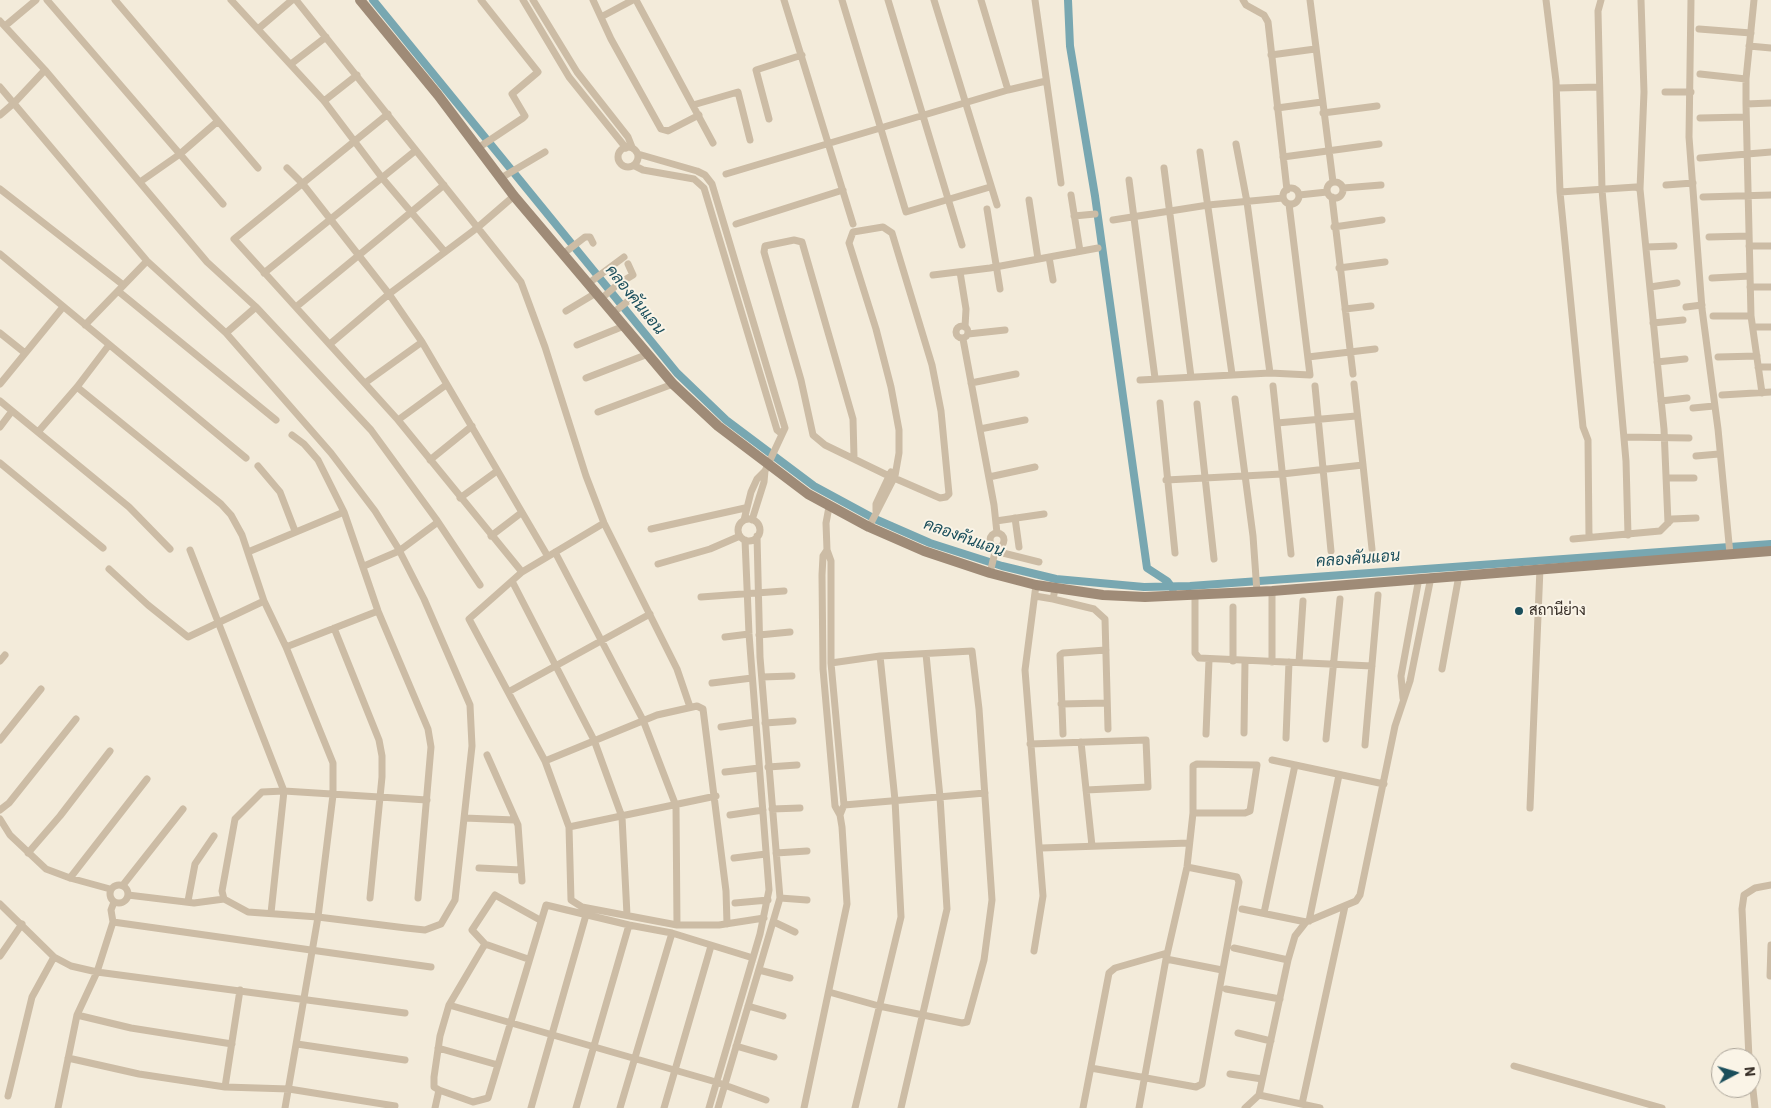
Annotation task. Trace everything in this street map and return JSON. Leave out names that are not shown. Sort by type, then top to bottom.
[{"type":"street","points":[[36,0],[2,24],[45,70],[207,262],[256,307],[371,430],[438,522],[480,585]]},
{"type":"street","points":[[47,0],[223,204]]},
{"type":"street","points":[[115,0],[258,168]]},
{"type":"street","points":[[231,0],[324,101],[383,179],[445,252]]},
{"type":"street","points":[[258,29],[292,0]]},
{"type":"street","points":[[296,0],[521,282],[545,347],[586,476],[604,523],[677,669],[690,707]]},
{"type":"street","points":[[360,0],[481,145],[503,176],[514,196],[592,281],[624,326],[673,384],[718,426],[768,466],[828,507],[870,524],[924,551],[1036,585],[1100,612],[1105,619],[1108,729]]},
{"type":"street","points":[[481,0],[538,72],[512,94],[524,116],[481,145]]},
{"type":"street","points":[[523,0],[569,77],[629,147],[638,154],[649,158],[697,171],[705,175],[712,184],[784,421],[785,428],[768,466],[764,482],[748,520],[739,526],[742,538],[768,900],[760,934],[709,1108]]},
{"type":"street","points":[[593,0],[661,129],[668,131],[699,115]]},
{"type":"street","points":[[601,17],[634,0],[713,143]]},
{"type":"street","points":[[784,0],[853,224]]},
{"type":"street","points":[[842,0],[906,212],[990,187]]},
{"type":"street","points":[[888,0],[962,245]]},
{"type":"street","points":[[934,0],[996,205]]},
{"type":"street","points":[[981,0],[1008,90]]},
{"type":"street","points":[[1035,0],[1061,183]]},
{"type":"street","points":[[1243,0],[1246,5],[1266,18],[1283,157],[1286,190],[1283,198]]},
{"type":"street","points":[[1310,0],[1333,182]]},
{"type":"street","points":[[1546,0],[1557,88],[1560,192],[1583,427],[1588,440],[1589,537]]},
{"type":"street","points":[[1595,0],[1598,11]]},
{"type":"street","points":[[1600,0],[1598,11],[1602,190],[1624,437],[1628,535]]},
{"type":"street","points":[[1641,0],[1644,92],[1640,190],[1665,437],[1668,523]]},
{"type":"street","points":[[1691,0],[1689,137],[1702,305],[1730,552]]},
{"type":"street","points":[[1754,0],[1746,79],[1746,117],[1751,316],[1762,393]]},
{"type":"street","points":[[528,9],[534,2],[577,72],[628,137],[629,147]]},
{"type":"street","points":[[1699,29],[1751,33]]},
{"type":"street","points":[[291,64],[326,37]]},
{"type":"street","points":[[1749,46],[1771,48]]},
{"type":"street","points":[[1271,55],[1315,49]]},
{"type":"street","points":[[769,119],[756,70],[802,55]]},
{"type":"street","points":[[0,115],[45,70]]},
{"type":"street","points":[[569,77],[577,72]]},
{"type":"street","points":[[1700,74],[1746,79]]},
{"type":"street","points":[[324,101],[357,75]]},
{"type":"street","points":[[726,174],[1008,90],[1046,81]]},
{"type":"street","points":[[0,87],[147,261],[226,333],[331,453],[375,511],[400,551],[424,599],[470,705],[472,746],[455,900],[441,924],[425,930],[318,917],[248,912],[224,899],[188,901],[128,895]]},
{"type":"street","points":[[1557,88],[1599,87]]},
{"type":"street","points":[[693,104],[738,92],[750,140]]},
{"type":"street","points":[[1665,92],[1691,92]]},
{"type":"street","points":[[1277,108],[1322,102]]},
{"type":"street","points":[[1746,104],[1771,103]]},
{"type":"street","points":[[1323,113],[1377,106]]},
{"type":"street","points":[[388,114],[234,239],[398,420],[522,572]]},
{"type":"street","points":[[1700,118],[1746,117]]},
{"type":"street","points":[[140,182],[180,154],[218,121]]},
{"type":"street","points":[[1236,144],[1247,202],[1270,373]]},
{"type":"street","points":[[1283,157],[1379,144]]},
{"type":"street","points":[[629,147],[619,153],[619,163],[625,167],[635,166],[643,170],[694,179],[704,188],[777,430],[782,434]]},
{"type":"street","points":[[264,273],[383,179],[415,151]]},
{"type":"street","points":[[503,176],[519,165],[527,164],[545,152]]},
{"type":"street","points":[[1200,152],[1232,374]]},
{"type":"street","points":[[1700,158],[1771,152]]},
{"type":"street","points":[[635,166],[638,154]]},
{"type":"street","points":[[287,168],[302,183],[390,294],[422,342],[521,513],[548,555]]},
{"type":"street","points":[[1164,168],[1191,377]]},
{"type":"street","points":[[1129,180],[1155,378]]},
{"type":"street","points":[[1333,182],[1338,182],[1343,188]]},
{"type":"street","points":[[1333,182],[1329,185],[1330,195],[1353,374]]},
{"type":"street","points":[[1666,186],[1693,183]]},
{"type":"street","points":[[296,307],[444,185]]},
{"type":"street","points":[[1343,188],[1381,185]]},
{"type":"street","points":[[1560,192],[1636,187],[1640,190]]},
{"type":"street","points":[[1286,190],[1293,188],[1299,195],[1330,195],[1340,197],[1343,188]]},
{"type":"street","points":[[0,189],[276,420]]},
{"type":"street","points":[[736,224],[843,190]]},
{"type":"street","points":[[1071,195],[1080,252]]},
{"type":"street","points":[[1289,204],[1295,204],[1299,195]]},
{"type":"street","points":[[1703,198],[1771,195]]},
{"type":"street","points":[[330,344],[390,294],[477,228],[514,196]]},
{"type":"street","points":[[1112,220],[1169,211],[1283,198]]},
{"type":"street","points":[[1140,380],[1270,373],[1310,376],[1289,204],[1283,198]]},
{"type":"street","points":[[1029,200],[1038,259]]},
{"type":"street","points":[[987,209],[1000,289]]},
{"type":"street","points":[[1074,216],[1095,214]]},
{"type":"street","points":[[1334,227],[1382,220]]},
{"type":"street","points":[[854,457],[853,420],[802,242],[794,240],[765,246],[765,258],[801,380],[813,435],[825,445],[854,457],[891,477],[940,498],[946,497],[949,494],[941,411],[932,365],[892,233],[883,227],[853,232],[849,243],[876,329],[896,408],[899,453],[896,469],[891,477],[881,507],[876,511],[870,524]]},
{"type":"street","points":[[566,251],[588,236],[593,242]]},
{"type":"street","points":[[1708,237],[1749,236]]},
{"type":"street","points":[[1646,247],[1674,246]]},
{"type":"street","points":[[1749,246],[1771,246]]},
{"type":"street","points":[[932,275],[996,267],[1098,248]]},
{"type":"street","points":[[0,254],[246,458]]},
{"type":"street","points":[[1049,258],[1053,280]]},
{"type":"street","points":[[566,311],[601,295],[633,275],[626,260],[592,281]]},
{"type":"street","points":[[85,325],[147,261]]},
{"type":"street","points":[[1339,268],[1384,262]]},
{"type":"street","points":[[960,272],[966,309],[965,333],[971,383],[989,476],[997,533]]},
{"type":"street","points":[[1712,278],[1750,276]]},
{"type":"street","points":[[1650,287],[1676,283]]},
{"type":"street","points":[[1750,287],[1771,287]]},
{"type":"street","points":[[615,311],[628,301]]},
{"type":"street","points":[[1686,307],[1702,305]]},
{"type":"street","points":[[1345,309],[1371,306]]},
{"type":"street","points":[[0,384],[63,307]]},
{"type":"street","points":[[226,333],[256,307]]},
{"type":"street","points":[[1713,316],[1751,316]]},
{"type":"street","points":[[1653,323],[1683,320]]},
{"type":"street","points":[[577,345],[624,326]]},
{"type":"street","points":[[1753,327],[1771,327]]},
{"type":"street","points":[[965,333],[1005,330]]},
{"type":"street","points":[[0,333],[25,353]]},
{"type":"street","points":[[365,383],[422,342]]},
{"type":"street","points":[[38,432],[77,387],[109,345]]},
{"type":"street","points":[[1308,357],[1375,349]]},
{"type":"street","points":[[586,378],[648,354]]},
{"type":"street","points":[[1718,357],[1757,356]]},
{"type":"street","points":[[1657,362],[1685,359]]},
{"type":"street","points":[[1758,367],[1771,367]]},
{"type":"street","points":[[971,383],[1016,374]]},
{"type":"street","points":[[598,412],[673,384]]},
{"type":"street","points":[[1354,384],[1372,549]]},
{"type":"street","points":[[398,420],[446,385]]},
{"type":"street","points":[[1273,386],[1291,554]]},
{"type":"street","points":[[1315,386],[1331,551]]},
{"type":"street","points":[[77,387],[232,515],[248,552],[264,601],[286,648],[333,763],[333,795],[318,917],[285,1108]]},
{"type":"street","points":[[1722,395],[1771,392]]},
{"type":"street","points":[[1661,401],[1687,398]]},
{"type":"street","points":[[1235,399],[1256,561],[1257,590]]},
{"type":"street","points":[[0,401],[129,507],[170,550]]},
{"type":"street","points":[[1160,403],[1166,480],[1175,553]]},
{"type":"street","points":[[1197,404],[1214,559]]},
{"type":"street","points":[[1693,408],[1714,406]]},
{"type":"street","points":[[0,427],[12,411]]},
{"type":"street","points":[[1278,423],[1319,421],[1356,416]]},
{"type":"street","points":[[980,430],[1025,420]]},
{"type":"street","points":[[430,460],[472,426]]},
{"type":"street","points":[[292,435],[304,444],[318,460],[344,512],[378,611],[430,736],[427,800],[418,898]]},
{"type":"street","points":[[1624,437],[1689,438]]},
{"type":"street","points":[[1696,456],[1719,454]]},
{"type":"street","points":[[0,463],[103,548]]},
{"type":"street","points":[[1166,480],[1282,474],[1363,464]]},
{"type":"street","points":[[258,466],[280,492],[295,531]]},
{"type":"street","points":[[718,1108],[780,898],[760,657],[757,592],[757,536],[759,529],[748,520],[746,508],[757,479],[768,466]]},
{"type":"street","points":[[989,476],[1035,467]]},
{"type":"street","points":[[460,498],[497,471]]},
{"type":"street","points":[[1666,478],[1694,478]]},
{"type":"street","points":[[804,1108],[847,904],[840,815],[835,806],[831,722],[831,562],[827,550],[826,523],[828,507]]},
{"type":"street","points":[[651,529],[746,508]]},
{"type":"street","points":[[248,552],[344,512]]},
{"type":"street","points":[[491,536],[521,513]]},
{"type":"street","points":[[996,521],[1044,514]]},
{"type":"street","points":[[1015,518],[1019,547]]},
{"type":"street","points":[[1573,539],[1660,532],[1668,523],[1676,518],[1696,518]]},
{"type":"street","points":[[364,566],[400,551],[438,522]]},
{"type":"street","points":[[604,523],[522,572],[469,618],[510,691],[545,761],[569,827],[572,902],[582,907],[677,925],[727,924],[764,918]]},
{"type":"street","points":[[997,533],[991,536],[990,542],[995,551],[1039,562]]},
{"type":"street","points":[[990,572],[995,551],[1002,546],[1004,541],[1002,535],[997,533]]},
{"type":"street","points":[[658,564],[742,538],[754,539],[757,536]]},
{"type":"street","points":[[190,550],[284,791],[271,914]]},
{"type":"street","points":[[827,550],[823,556],[821,628],[831,722],[844,805],[840,815]]},
{"type":"street","points":[[1035,596],[1054,594],[1195,596],[1730,552],[1771,551]]},
{"type":"street","points":[[555,552],[643,720],[676,806],[677,925]]},
{"type":"street","points":[[1530,808],[1540,568]]},
{"type":"street","points":[[110,569],[148,605],[188,637],[264,601]]},
{"type":"street","points":[[1442,669],[1459,575]]},
{"type":"street","points":[[1242,909],[1307,921],[1356,901],[1360,895],[1395,726],[1417,650],[1432,577]]},
{"type":"street","points":[[1403,701],[1401,676],[1419,578]]},
{"type":"street","points":[[512,581],[594,740],[622,816],[627,915]]},
{"type":"street","points":[[1034,950],[1043,896],[1041,848],[1030,744],[1025,670],[1036,585]]},
{"type":"street","points":[[701,597],[784,591]]},
{"type":"street","points":[[1272,591],[1272,662]]},
{"type":"street","points":[[1365,745],[1378,595]]},
{"type":"street","points":[[1195,596],[1195,653],[1199,658],[1209,660],[1372,666]]},
{"type":"street","points":[[1326,739],[1340,599]]},
{"type":"street","points":[[1299,662],[1303,601]]},
{"type":"street","points":[[1233,607],[1233,661]]},
{"type":"street","points":[[286,648],[378,611]]},
{"type":"street","points":[[510,691],[650,614]]},
{"type":"street","points":[[821,628],[830,627]]},
{"type":"street","points":[[334,628],[379,740],[382,756],[370,898]]},
{"type":"street","points":[[759,635],[790,632]]},
{"type":"street","points":[[725,638],[749,634]]},
{"type":"street","points":[[1063,734],[1061,654],[1106,650]]},
{"type":"street","points":[[829,992],[879,1006],[962,1024],[967,1022],[970,1017],[984,960],[992,900],[972,651],[880,656],[832,663]]},
{"type":"street","points":[[901,1108],[947,909],[940,797],[926,654]]},
{"type":"street","points":[[0,662],[5,655]]},
{"type":"street","points":[[855,1108],[901,916],[895,800],[880,656]]},
{"type":"street","points":[[751,657],[760,657]]},
{"type":"street","points":[[1206,734],[1209,660]]},
{"type":"street","points":[[1244,733],[1245,661]]},
{"type":"street","points":[[1286,738],[1289,662]]},
{"type":"street","points":[[762,677],[792,676]]},
{"type":"street","points":[[712,683],[752,678]]},
{"type":"street","points":[[0,740],[41,689]]},
{"type":"street","points":[[1061,704],[1107,703]]},
{"type":"street","points":[[545,761],[657,714],[690,707],[700,707],[704,710],[716,796],[726,891],[727,924]]},
{"type":"street","points":[[0,810],[9,803],[76,719]]},
{"type":"street","points":[[765,723],[793,721]]},
{"type":"street","points":[[720,727],[755,722]]},
{"type":"street","points":[[1030,744],[1145,739],[1148,787],[1086,790]]},
{"type":"street","points":[[1081,742],[1092,846]]},
{"type":"street","points":[[758,748],[767,748]]},
{"type":"street","points":[[28,853],[60,816],[110,751]]},
{"type":"street","points":[[487,755],[520,832],[522,881]]},
{"type":"street","points":[[1272,760],[1384,784]]},
{"type":"street","points":[[768,767],[797,765]]},
{"type":"street","points":[[1139,1108],[1167,956],[1187,867],[1193,814],[1193,768],[1195,765],[1257,765],[1250,811],[1244,813],[1193,814]]},
{"type":"street","points":[[1264,913],[1295,765]]},
{"type":"street","points":[[725,772],[759,768]]},
{"type":"street","points":[[1245,1108],[1259,1095],[1288,960],[1296,936],[1307,921],[1339,775]]},
{"type":"street","points":[[70,878],[148,779]]},
{"type":"street","points":[[224,899],[222,891],[235,819],[262,792],[284,791],[427,800]]},
{"type":"street","points":[[844,805],[984,793]]},
{"type":"street","points":[[569,827],[676,806],[716,796]]},
{"type":"street","points":[[772,809],[800,808]]},
{"type":"street","points":[[123,885],[183,809]]},
{"type":"street","points":[[730,815],[763,810]]},
{"type":"street","points":[[464,818],[515,820]]},
{"type":"street","points":[[0,819],[10,835],[46,868],[70,878],[110,889]]},
{"type":"street","points":[[188,901],[195,864],[214,836]]},
{"type":"street","points":[[1041,848],[1189,843]]},
{"type":"street","points":[[776,853],[807,851]]},
{"type":"street","points":[[734,858],[766,854]]},
{"type":"street","points":[[1091,1068],[1196,1087],[1201,1086],[1239,882],[1237,876],[1187,867]]},
{"type":"street","points":[[479,868],[521,870]]},
{"type":"street","points":[[110,889],[116,884],[123,885]]},
{"type":"street","points":[[123,885],[128,895]]},
{"type":"street","points":[[1749,1048],[1742,909],[1744,895],[1755,888],[1771,885]]},
{"type":"street","points":[[110,889],[110,896],[114,902],[121,903],[128,895]]},
{"type":"street","points":[[528,959],[485,944],[472,930],[495,895],[540,920]]},
{"type":"street","points":[[780,898],[807,900]]},
{"type":"street","points":[[735,903],[768,900]]},
{"type":"street","points":[[58,1108],[77,1015],[97,972],[113,922],[111,910],[114,902]]},
{"type":"street","points":[[0,904],[54,957],[71,966],[97,972],[304,998],[405,1013]]},
{"type":"street","points":[[485,944],[449,1005],[438,1048],[434,1082],[434,1087],[438,1090],[472,1105],[488,1098],[528,959],[546,905],[629,925],[672,933],[753,958]]},
{"type":"street","points":[[1302,1104],[1344,906]]},
{"type":"street","points":[[531,1108],[586,915]]},
{"type":"street","points":[[113,922],[431,967]]},
{"type":"street","points":[[774,922],[795,932]]},
{"type":"street","points":[[0,956],[22,924]]},
{"type":"street","points":[[576,1108],[629,925]]},
{"type":"street","points":[[620,1108],[672,933]]},
{"type":"street","points":[[760,934],[769,937]]},
{"type":"street","points":[[1770,976],[1771,945]]},
{"type":"street","points":[[664,1108],[711,946]]},
{"type":"street","points":[[1234,948],[1288,960]]},
{"type":"street","points":[[1083,1108],[1109,973],[1115,968],[1167,956],[1222,970]]},
{"type":"street","points":[[8,1096],[32,997],[54,957]]},
{"type":"street","points":[[759,970],[790,978]]},
{"type":"street","points":[[225,1087],[240,990]]},
{"type":"street","points":[[1226,990],[1280,999]]},
{"type":"street","points":[[449,1005],[634,1060],[716,1082],[766,1100]]},
{"type":"street","points":[[748,1006],[783,1016]]},
{"type":"street","points":[[77,1015],[132,1028],[232,1044]]},
{"type":"street","points":[[733,1025],[741,1028]]},
{"type":"street","points":[[1238,1034],[1271,1041]]},
{"type":"street","points":[[297,1044],[405,1060]]},
{"type":"street","points":[[736,1046],[774,1057]]},
{"type":"street","points":[[438,1048],[498,1066]]},
{"type":"street","points":[[68,1058],[140,1074],[225,1087],[289,1089],[395,1106]]},
{"type":"street","points":[[1514,1066],[1662,1108]]},
{"type":"street","points":[[1230,1074],[1262,1079]]},
{"type":"street","points":[[435,1108],[438,1090]]},
{"type":"street","points":[[1259,1095],[1320,1108]]},
{"type":"waterway","name":"คลองคันแอน","points":[[373,0],[677,373],[726,420],[814,486],[875,519],[930,543],[1002,566],[1056,579],[1144,587],[1190,586],[1771,544]]},
{"type":"waterway","points":[[1068,0],[1070,46],[1095,196],[1147,568],[1167,581],[1173,589]]},
{"type":"place","name":"สถานีย่าง","points":[[1519,611]]}]
